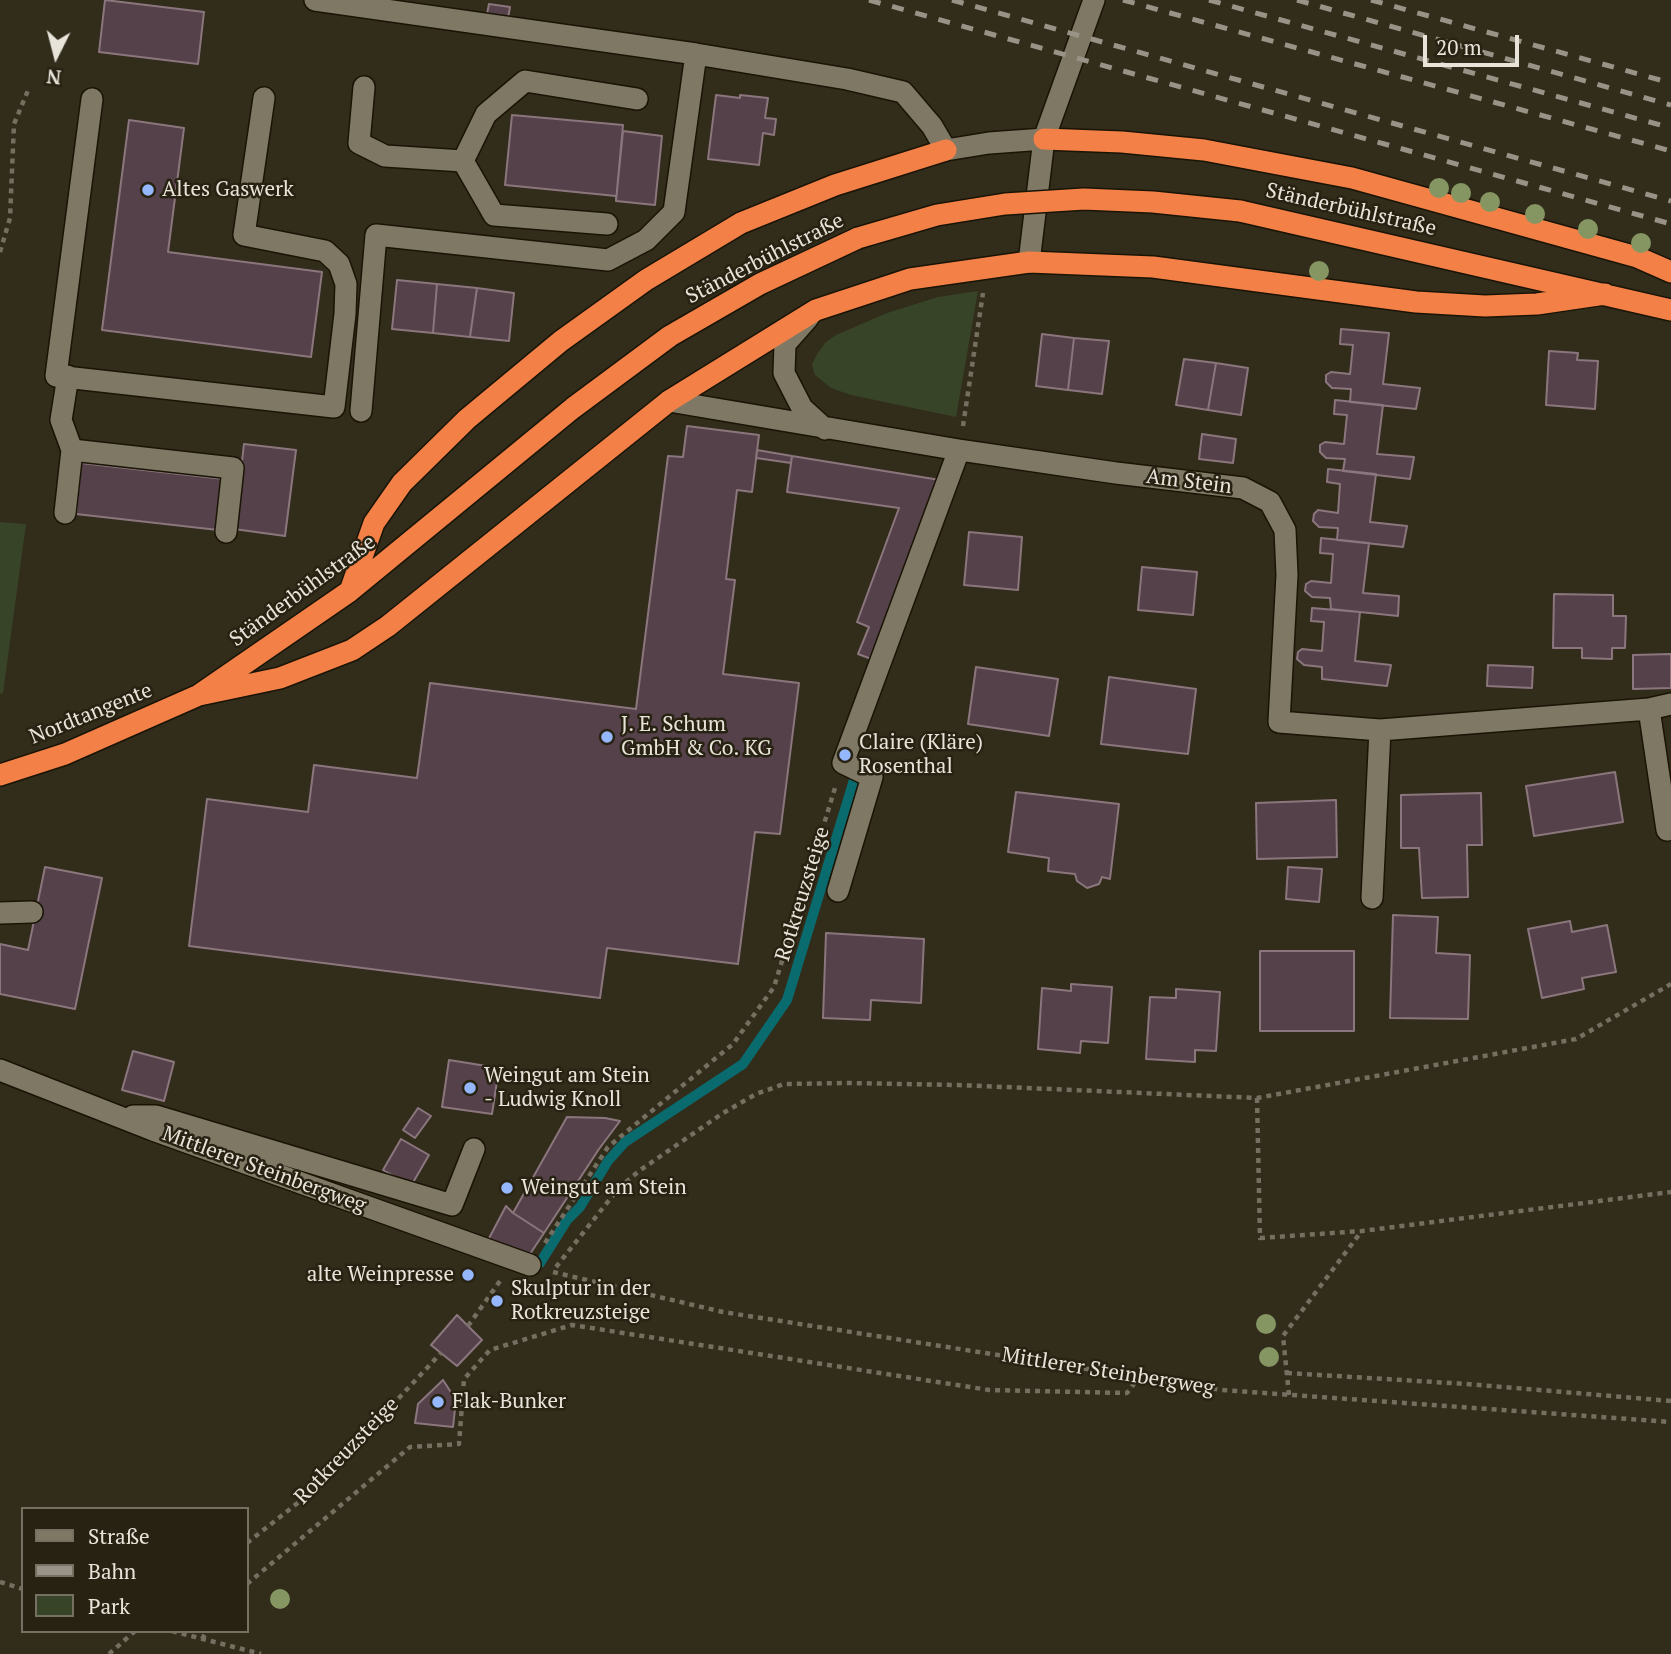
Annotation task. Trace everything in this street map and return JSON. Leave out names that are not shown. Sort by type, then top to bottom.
[{"type":"highway","points":[[1044,139],[1122,142],[1204,150],[1352,178],[1637,257],[1671,272]]},
{"type":"highway","points":[[350,591],[374,523],[402,483],[467,419],[561,341],[646,280],[741,223],[835,185],[946,150]]},
{"type":"highway","name":"Ständerbühlstraße","points":[[199,695],[350,591],[573,408],[670,336],[761,284],[858,238],[937,215],[1005,204],[1084,199],[1153,202],[1240,211],[1671,310]]},
{"type":"highway","points":[[199,695],[280,678],[352,650],[388,626],[668,401],[816,310],[910,279],[1030,262],[1153,267],[1416,302],[1485,306],[1537,304],[1605,294]]},
{"type":"highway","name":"Nordtangente","points":[[0,775],[65,754],[199,695]]},
{"type":"street","points":[[315,0],[696,54],[847,79],[902,92],[932,127],[946,150],[989,143],[1044,139]]},
{"type":"street","points":[[1030,262],[1044,139],[1094,0]]},
{"type":"street","points":[[360,411],[376,236],[608,260],[646,240],[674,212],[696,54]]},
{"type":"street","points":[[463,161],[486,114],[525,81],[636,99]]},
{"type":"street","points":[[364,87],[359,143],[385,156],[463,161]]},
{"type":"street","points":[[92,99],[55,376],[334,407],[345,314],[346,284],[340,264],[325,251],[244,235],[264,98]]},
{"type":"street","points":[[463,161],[494,215],[607,224]]},
{"type":"street","points":[[816,310],[785,344],[784,373],[802,408],[825,429]]},
{"type":"street","points":[[65,513],[72,450],[61,420],[68,376]]},
{"type":"street","name":"Am Stein","points":[[668,401],[959,450],[1243,488],[1270,502],[1285,530],[1287,575],[1279,722],[1380,730],[1649,709],[1671,704]]},
{"type":"street","points":[[72,450],[233,468],[226,532]]},
{"type":"street","points":[[843,763],[959,450]]},
{"type":"street","points":[[1649,709],[1667,830]]},
{"type":"street","points":[[1372,898],[1380,730]]},
{"type":"street","name":"Rotkreuzsteige","points":[[838,891],[872,777],[843,763]]},
{"type":"street","points":[[0,913],[32,912]]},
{"type":"street","name":"Mittlerer Steinbergweg","points":[[0,1070],[153,1130],[523,1263]]},
{"type":"street","points":[[120,1116],[156,1116],[453,1205],[474,1149]]},
{"type":"path","points":[[0,252],[10,218],[13,124],[29,88]]},
{"type":"path","points":[[965,411],[981,308]]},
{"type":"path","name":"Rotkreuzsteige","points":[[468,1326],[523,1263],[608,1147],[733,1044],[774,987],[843,763]]},
{"type":"path","points":[[1671,984],[1576,1039],[1257,1098],[1260,1238],[1362,1231],[1671,1192]]},
{"type":"path","name":"Mittlerer Steinbergweg","points":[[1257,1098],[958,1085],[784,1084],[756,1094],[723,1113],[639,1171],[618,1189],[553,1272],[723,1312],[1222,1390],[1671,1422]]},
{"type":"path","points":[[1289,1395],[1283,1336],[1362,1231]]},
{"type":"path","points":[[248,1583],[410,1447],[459,1444],[464,1379],[490,1350],[572,1325],[989,1390],[1127,1393],[1139,1377]]},
{"type":"path","name":"Rotkreuzsteige","points":[[248,1542],[309,1494],[441,1353]]},
{"type":"path","points":[[1287,1373],[1467,1384],[1671,1401]]},
{"type":"path","points":[[0,1582],[21,1588]]},
{"type":"path","points":[[109,1654],[133,1633]]},
{"type":"path","points":[[180,1633],[261,1654]]},
{"type":"path","points":[[202,1639],[206,1633]]},
{"type":"green space","points":[[978,291],[956,417],[851,395],[831,388],[815,375],[812,365],[817,354],[825,343],[836,335],[887,313],[938,297]]},
{"type":"green space","points":[[0,522],[26,524],[3,693],[0,694]]},
{"type":"building","points":[[105,0],[204,12],[198,64],[99,52]]},
{"type":"building","points":[[489,4],[510,7],[508,18],[487,14]]},
{"type":"building","points":[[716,95],[768,98],[765,118],[776,119],[774,135],[763,133],[759,165],[708,159]]},
{"type":"building","points":[[512,115],[623,125],[616,201],[616,196],[505,185]]},
{"type":"building","name":"Altes Gaswerk","points":[[129,120],[184,128],[168,252],[322,272],[311,357],[102,330]]},
{"type":"building","points":[[623,131],[662,136],[655,205],[616,201]]},
{"type":"building","points":[[397,280],[437,284],[433,333],[392,329]]},
{"type":"building","points":[[437,284],[477,288],[470,337],[433,333]]},
{"type":"building","points":[[477,288],[514,293],[509,341],[470,337]]},
{"type":"building","points":[[1341,329],[1389,333],[1383,384],[1420,388],[1416,409],[1350,402],[1351,389],[1332,388],[1326,382],[1326,375],[1331,372],[1350,374],[1353,345],[1340,344]]},
{"type":"building","points":[[1042,334],[1074,338],[1068,390],[1036,386]]},
{"type":"building","points":[[1074,338],[1109,341],[1102,394],[1068,390]]},
{"type":"building","points":[[1549,351],[1578,353],[1577,360],[1598,361],[1595,409],[1546,405]]},
{"type":"building","points":[[1184,359],[1216,363],[1208,410],[1176,405]]},
{"type":"building","points":[[1216,363],[1248,368],[1241,415],[1208,410]]},
{"type":"building","points":[[1335,400],[1383,405],[1377,454],[1414,457],[1410,479],[1343,471],[1345,459],[1326,458],[1320,452],[1320,445],[1325,442],[1344,444],[1347,415],[1334,414]]},
{"type":"building","name":"J. E. Schum GmbH & Co. KG","points":[[687,426],[759,435],[752,492],[737,490],[726,579],[735,580],[723,674],[799,683],[780,834],[755,832],[738,964],[607,948],[600,998],[189,946],[207,799],[308,812],[314,765],[417,778],[430,683],[636,709],[668,456],[683,457]]},
{"type":"building","points":[[1202,434],[1236,439],[1233,463],[1199,459]]},
{"type":"building","points":[[244,444],[296,450],[285,536],[234,529]]},
{"type":"building","points":[[757,450],[792,456],[791,463],[756,458]]},
{"type":"building","points":[[792,456],[940,480],[874,660],[858,654],[869,627],[857,622],[899,508],[787,492]]},
{"type":"building","points":[[81,463],[224,479],[218,530],[76,514]]},
{"type":"building","points":[[1328,469],[1376,474],[1370,522],[1407,526],[1403,547],[1337,540],[1338,528],[1319,527],[1313,521],[1318,510],[1338,513],[1340,484],[1327,482]]},
{"type":"building","points":[[969,532],[1022,537],[1018,590],[964,585]]},
{"type":"building","points":[[1321,538],[1369,543],[1363,593],[1399,596],[1398,616],[1331,609],[1330,598],[1312,597],[1305,591],[1306,584],[1311,581],[1331,583],[1333,554],[1320,553]]},
{"type":"building","points":[[1142,567],[1197,572],[1193,615],[1138,610]]},
{"type":"building","points":[[1554,594],[1613,595],[1613,616],[1626,616],[1625,648],[1612,648],[1612,659],[1582,658],[1582,648],[1553,648]]},
{"type":"building","points":[[1312,608],[1360,612],[1355,661],[1391,665],[1387,686],[1322,679],[1322,667],[1304,665],[1297,659],[1298,652],[1302,649],[1322,651],[1324,622],[1311,621]]},
{"type":"building","points":[[1671,654],[1671,688],[1633,689],[1633,655]]},
{"type":"building","points":[[1488,665],[1533,667],[1532,688],[1487,686]]},
{"type":"building","points":[[976,667],[1058,679],[1049,736],[968,724]]},
{"type":"building","points":[[1109,677],[1196,689],[1188,754],[1101,744]]},
{"type":"building","points":[[1615,772],[1623,822],[1534,836],[1526,786]]},
{"type":"building","points":[[1016,792],[1119,804],[1110,879],[1102,877],[1099,884],[1087,888],[1077,881],[1075,874],[1048,871],[1049,858],[1008,852]]},
{"type":"building","points":[[1481,793],[1482,845],[1467,845],[1468,897],[1422,898],[1419,848],[1401,848],[1401,795]]},
{"type":"building","points":[[1336,800],[1337,857],[1257,859],[1256,803]]},
{"type":"building","points":[[45,867],[102,878],[75,1009],[0,994],[0,944],[28,950]]},
{"type":"building","points":[[1288,867],[1322,869],[1319,902],[1286,899]]},
{"type":"building","points":[[1393,915],[1438,917],[1436,953],[1470,955],[1468,1019],[1390,1018]]},
{"type":"building","points":[[1570,921],[1572,932],[1607,925],[1616,972],[1582,978],[1584,989],[1542,998],[1528,929]]},
{"type":"building","points":[[826,933],[924,939],[921,1003],[871,1000],[870,1020],[823,1018]]},
{"type":"building","points":[[1260,951],[1354,951],[1354,1031],[1260,1031]]},
{"type":"building","points":[[1071,984],[1112,987],[1108,1043],[1081,1041],[1080,1053],[1038,1049],[1042,988],[1071,991]]},
{"type":"building","points":[[1176,989],[1220,992],[1216,1051],[1195,1050],[1195,1062],[1146,1059],[1150,997],[1176,998]]},
{"type":"building","points":[[133,1051],[174,1062],[164,1101],[122,1090]]},
{"type":"building","name":"Weingut am Stein - Ludwig Knoll","points":[[449,1060],[499,1068],[492,1114],[442,1107]]},
{"type":"building","points":[[418,1108],[431,1116],[415,1138],[403,1130]]},
{"type":"building","points":[[567,1117],[620,1121],[544,1233],[513,1213]]},
{"type":"building","points":[[401,1139],[429,1155],[411,1186],[383,1170]]},
{"type":"building","points":[[506,1206],[544,1233],[528,1257],[486,1244]]},
{"type":"building","points":[[457,1315],[482,1340],[457,1366],[431,1345]]},
{"type":"building","name":"Flak-Bunker","points":[[443,1380],[456,1400],[453,1427],[415,1423],[418,1404]]},
{"type":"waterway","points":[[540,1263],[567,1220],[580,1207],[608,1161],[625,1142],[743,1064],[787,1000],[857,770]]},
{"type":"railway","points":[[869,0],[1671,224]]},
{"type":"railway","points":[[952,0],[1671,201]]},
{"type":"railway","points":[[1123,0],[1671,151]]},
{"type":"railway","points":[[1209,0],[1671,128]]},
{"type":"railway","points":[[1297,0],[1671,105]]},
{"type":"railway","points":[[1371,0],[1671,83]]},
{"type":"place","name":"Altes Gaswerk","points":[[148,190]]},
{"type":"place","name":"J. E. Schum GmbH & Co. KG","points":[[607,737]]},
{"type":"place","name":"Claire (Kläre) Rosenthal","points":[[845,755]]},
{"type":"place","name":"Weingut am Stein - Ludwig Knoll","points":[[470,1088]]},
{"type":"place","name":"Weingut am Stein","points":[[507,1188]]},
{"type":"place","name":"alte Weinpresse","points":[[468,1275]]},
{"type":"place","name":"Skulptur in der Rotkreuzsteige","points":[[497,1301]]},
{"type":"place","name":"Flak-Bunker","points":[[438,1402]]}]
